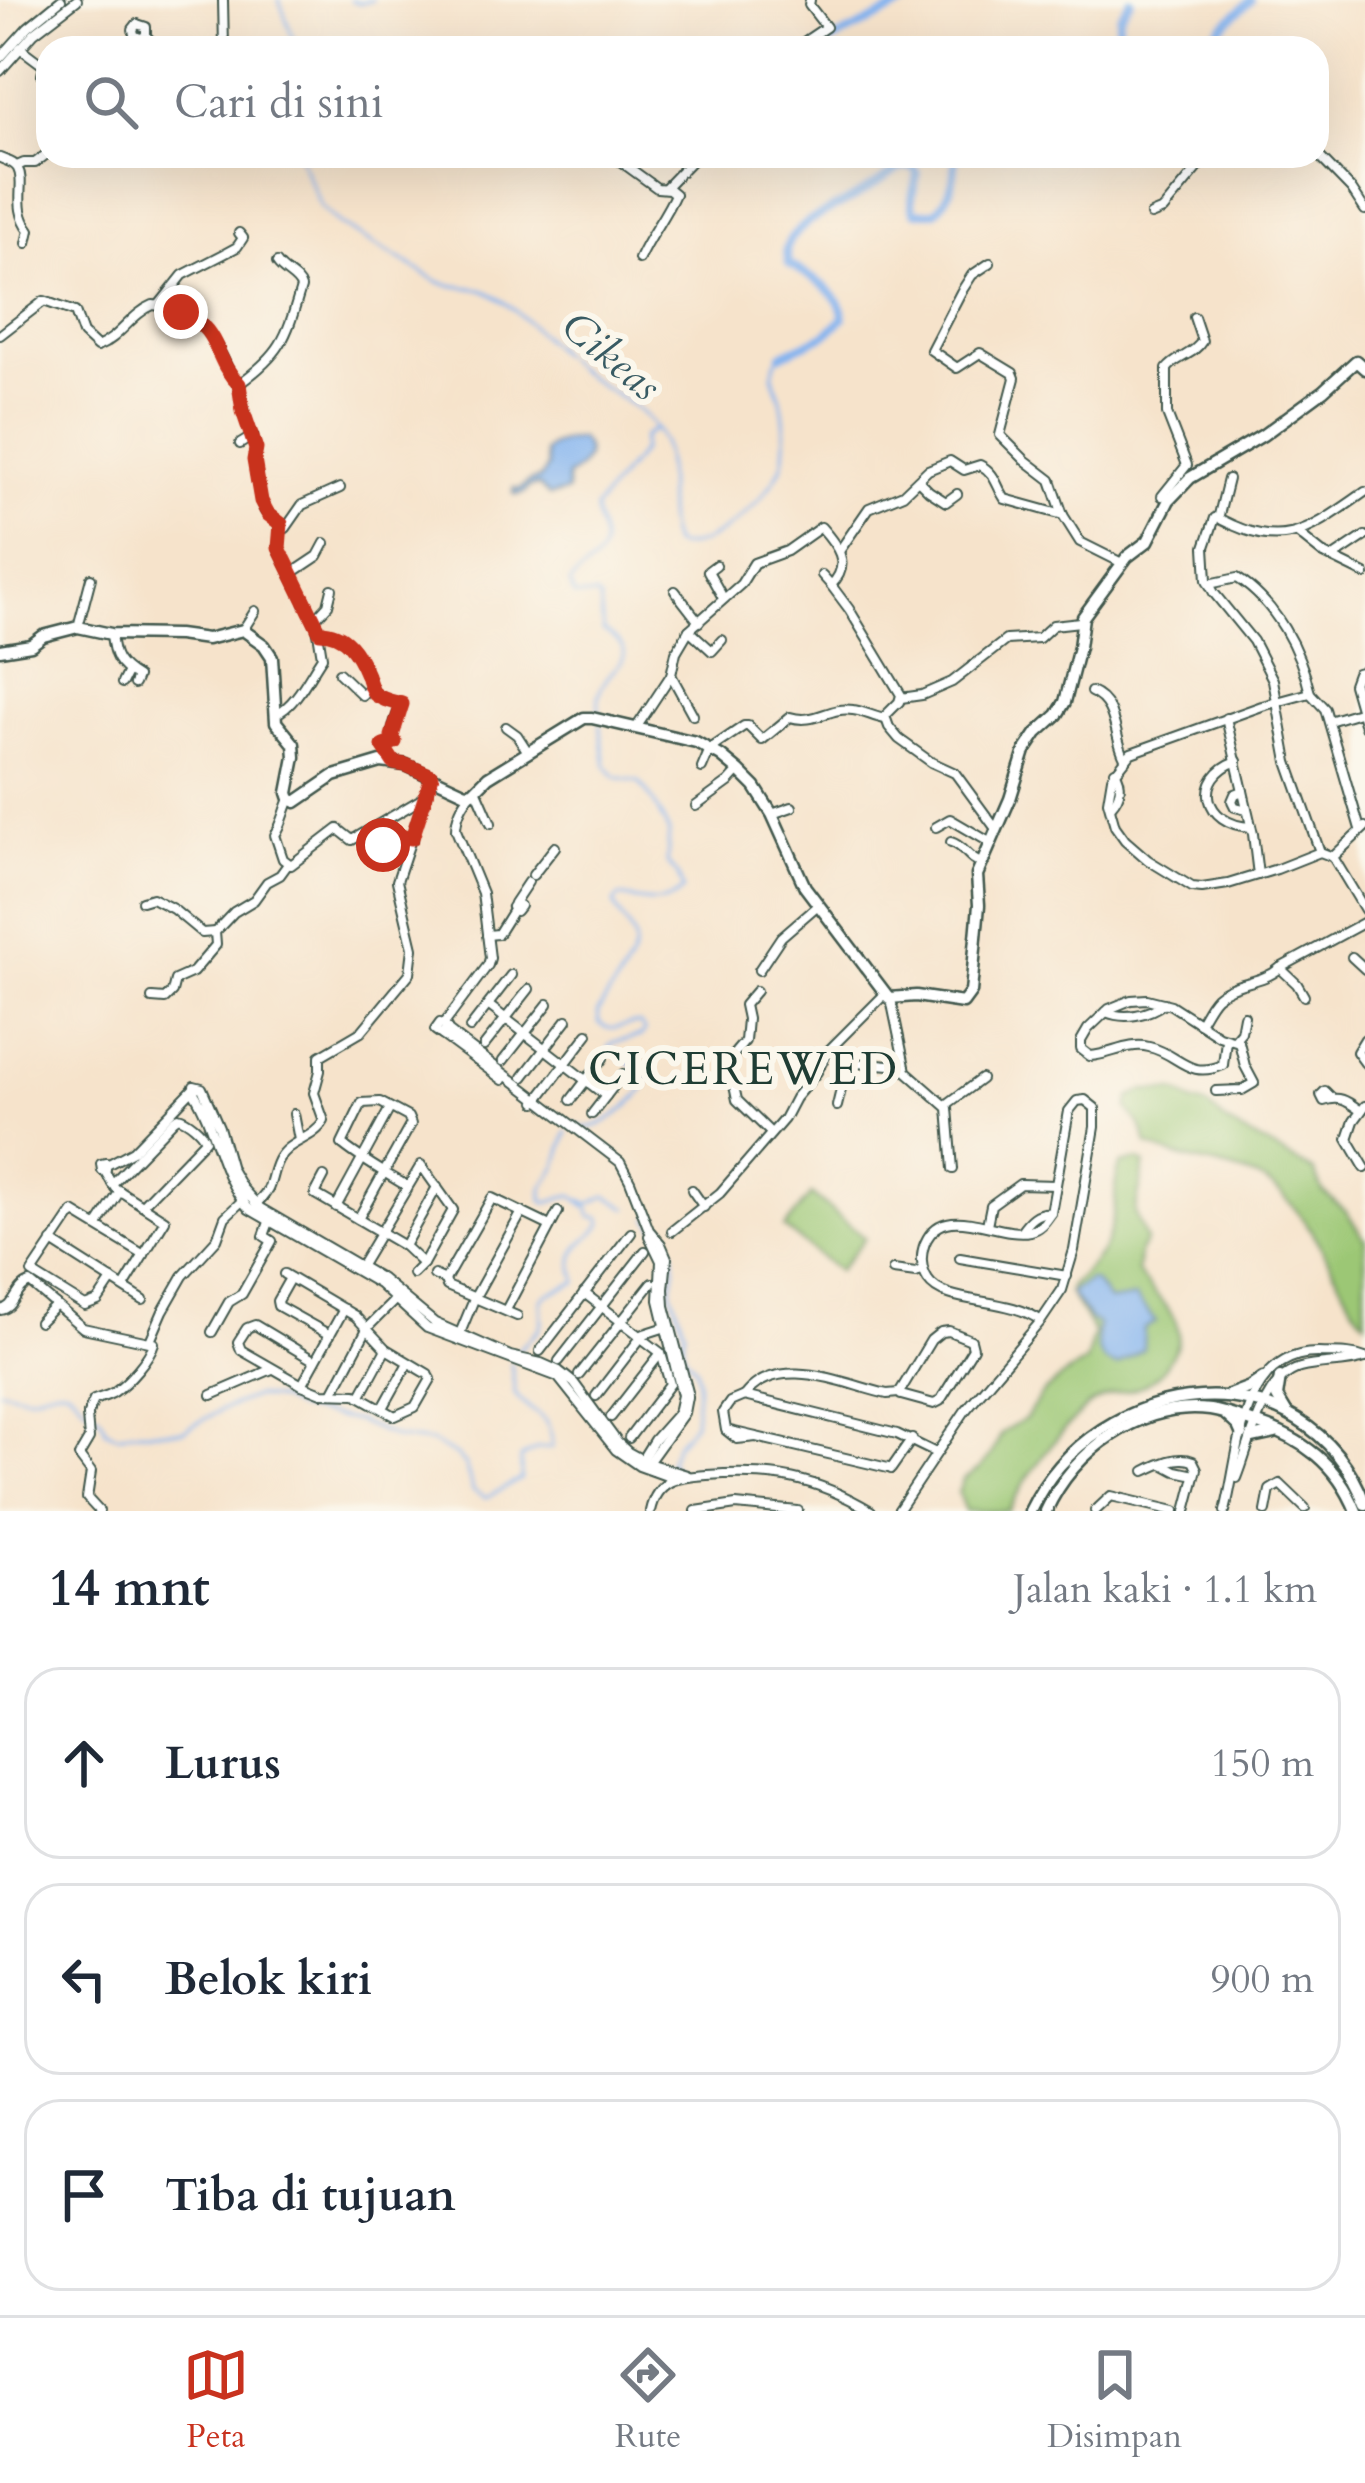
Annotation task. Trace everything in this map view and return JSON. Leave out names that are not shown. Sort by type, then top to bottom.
[{"type":"main road","points":[[0,650],[31,645],[43,636],[78,627],[111,634],[207,639],[243,630],[272,657],[276,722],[294,744],[288,793],[296,802],[334,776],[382,762],[406,765],[466,793],[475,792],[488,777],[576,722],[592,718],[688,739],[739,770],[754,787],[772,814],[798,875],[888,997],[916,996],[957,1004],[971,992],[976,878],[1025,751],[1065,702],[1079,647],[1080,622],[1122,563],[1148,541],[1169,500],[1190,478],[1263,435],[1362,361]]},
{"type":"main road","points":[[1282,1371],[1276,1397],[1280,1406],[1334,1452],[1365,1504]]},
{"type":"main road","points":[[1220,1397],[1263,1378]]},
{"type":"main road","points":[[1030,1511],[1039,1492],[1077,1445],[1144,1407],[1200,1396],[1220,1397],[1250,1402],[1294,1420]]},
{"type":"main road","points":[[1046,1511],[1070,1471],[1099,1443],[1127,1427],[1185,1409],[1251,1421],[1304,1444],[1331,1468],[1356,1511]]},
{"type":"main road","points":[[1220,1412],[1247,1437],[1284,1433]]},
{"type":"street","points":[[0,58],[61,0]]},
{"type":"street","points":[[0,71],[31,30],[77,0]]},
{"type":"street","points":[[223,0],[224,36]]},
{"type":"street","points":[[810,0],[826,27],[813,36]]},
{"type":"street","points":[[20,48],[36,59]]},
{"type":"street","points":[[0,158],[17,166],[36,162]]},
{"type":"street","points":[[17,166],[23,222],[30,230],[27,243]]},
{"type":"street","points":[[1329,166],[1365,209]]},
{"type":"street","points":[[630,168],[657,188],[675,194],[639,259]]},
{"type":"street","points":[[665,188],[684,168]]},
{"type":"street","points":[[1151,215],[1163,210],[1198,168]]},
{"type":"street","points":[[159,305],[183,275],[237,247],[243,238],[239,233]]},
{"type":"street","points":[[239,384],[272,357],[287,335],[301,286],[277,263]]},
{"type":"street","points":[[990,263],[963,287],[932,350],[957,368],[980,353],[1013,373],[999,432],[1051,480],[1063,515],[1080,542],[1122,563]]},
{"type":"street","points":[[0,335],[47,301],[75,312],[83,334],[97,347],[147,307],[159,305],[189,314],[211,334],[239,384],[256,449],[261,501],[282,528]]},
{"type":"street","points":[[1162,496],[1187,465],[1167,415],[1166,369],[1202,341],[1194,317]]},
{"type":"street","points":[[239,444],[253,436]]},
{"type":"street","points":[[831,585],[840,575],[840,550],[868,509],[904,494],[932,468],[950,461],[964,470],[982,465],[995,477],[1005,500],[1063,515]]},
{"type":"street","points":[[1228,479],[1219,517],[1205,547],[1208,584],[1260,652],[1273,680],[1288,762],[1320,852]]},
{"type":"street","points":[[918,480],[947,502],[957,494]]},
{"type":"street","points":[[282,528],[302,505],[340,488]]},
{"type":"street","points":[[1219,517],[1262,536],[1280,538],[1317,524],[1365,493]]},
{"type":"street","points":[[636,728],[671,675],[676,652],[689,630],[741,584],[758,560],[788,551],[822,527],[840,550]]},
{"type":"street","points":[[276,714],[292,707],[322,652],[320,632],[278,544],[282,528]]},
{"type":"street","points":[[1297,533],[1331,559],[1365,574]]},
{"type":"street","points":[[1331,559],[1365,536]]},
{"type":"street","points":[[291,574],[318,556],[325,543]]},
{"type":"street","points":[[716,565],[708,571],[723,598]]},
{"type":"street","points":[[822,575],[849,609],[902,698]]},
{"type":"street","points":[[78,627],[91,578]]},
{"type":"street","points":[[1208,584],[1238,578],[1258,596],[1288,634],[1310,693],[1323,705],[1363,828],[1333,857]]},
{"type":"street","points":[[314,620],[328,605],[332,589]]},
{"type":"street","points":[[675,591],[699,622]]},
{"type":"street","points":[[243,630],[255,610]]},
{"type":"street","points":[[885,719],[902,698],[952,682],[1006,640],[1039,638],[1053,626],[1080,622]]},
{"type":"street","points":[[689,630],[712,651],[722,640]]},
{"type":"street","points":[[320,632],[336,634],[351,646],[370,686],[379,696],[402,704],[392,736],[395,742],[383,746],[394,763]]},
{"type":"street","points":[[111,634],[113,656],[137,676],[134,684]]},
{"type":"street","points":[[1365,670],[1354,678],[1365,726]]},
{"type":"street","points":[[122,683],[128,671]]},
{"type":"street","points":[[339,673],[362,695],[370,686]]},
{"type":"street","points":[[671,675],[693,715]]},
{"type":"street","points":[[1091,692],[1101,695],[1108,706],[1128,756]]},
{"type":"street","points":[[1310,693],[1226,718],[1128,756],[1115,771],[1110,807],[1125,840],[1181,882],[1202,888],[1320,852],[1333,857],[1365,910]]},
{"type":"street","points":[[702,767],[710,749],[744,726],[764,740],[790,717],[807,722],[851,709],[885,719],[899,739],[955,773],[996,829]]},
{"type":"street","points":[[1329,721],[1363,711]]},
{"type":"street","points":[[1226,718],[1258,874]]},
{"type":"street","points":[[506,727],[528,752]]},
{"type":"street","points":[[1237,760],[1215,775],[1210,800],[1226,823],[1251,827]]},
{"type":"street","points":[[696,806],[739,770]]},
{"type":"street","points":[[150,1341],[178,1286],[217,1239],[225,1217],[265,1196],[279,1158],[318,1131],[324,1121],[314,1093],[320,1056],[361,1032],[410,973],[413,948],[398,876],[432,776]]},
{"type":"street","points":[[491,823],[475,792],[467,798],[456,830],[482,893],[488,965],[444,1030],[624,1168],[649,1230],[661,1244],[667,1258],[664,1294],[669,1329],[688,1396],[684,1413],[646,1461]]},
{"type":"street","points":[[142,902],[152,898],[203,933],[215,932],[287,864],[338,830],[352,840],[426,796]]},
{"type":"street","points":[[287,864],[275,835],[290,799]]},
{"type":"street","points":[[772,814],[792,807]]},
{"type":"street","points":[[936,827],[950,819],[991,843]]},
{"type":"street","points":[[379,845],[398,836],[412,838]]},
{"type":"street","points":[[951,842],[982,862]]},
{"type":"street","points":[[487,931],[498,934],[530,878],[555,847]]},
{"type":"street","points":[[759,970],[781,937],[818,905]]},
{"type":"street","points":[[1199,1023],[1223,992],[1269,977],[1365,922]]},
{"type":"street","points":[[152,998],[165,999],[175,980],[193,972],[216,946],[215,932]]},
{"type":"street","points":[[1298,984],[1300,957]]},
{"type":"street","points":[[1352,957],[1365,969]]},
{"type":"street","points":[[1280,968],[1298,984],[1304,997]]},
{"type":"street","points":[[470,1028],[511,975]]},
{"type":"street","points":[[484,1046],[529,989]]},
{"type":"street","points":[[756,991],[744,1005],[744,1042],[727,1068],[737,1100],[771,1133]]},
{"type":"street","points":[[672,1231],[727,1186],[828,1052],[888,997],[904,1065],[914,1081],[946,1105],[952,1169]]},
{"type":"street","points":[[1216,1091],[1253,1085],[1241,1046],[1164,1003],[1131,1000],[1106,1012],[1084,1035],[1081,1049],[1086,1054],[1098,1056],[1139,1046],[1153,1048],[1195,1070],[1245,1066]]},
{"type":"street","points":[[503,1061],[548,1004]]},
{"type":"street","points":[[488,1005],[606,1096]]},
{"type":"street","points":[[1223,1065],[1244,1016]]},
{"type":"street","points":[[523,1077],[567,1019]]},
{"type":"street","points":[[536,1102],[588,1034]]},
{"type":"street","points":[[1365,1039],[1357,1052],[1365,1063]]},
{"type":"street","points":[[571,1100],[603,1058]]},
{"type":"street","points":[[837,1106],[852,1065],[904,1065]]},
{"type":"street","points":[[592,1114],[623,1074]]},
{"type":"street","points":[[946,1105],[981,1079]]},
{"type":"street","points":[[124,1287],[164,1219],[116,1188],[106,1168],[133,1151],[193,1089],[208,1118],[224,1171],[269,1222],[382,1279],[418,1323],[516,1360],[550,1365],[566,1376],[618,1443],[675,1478]]},
{"type":"street","points":[[1331,1097],[1363,1109],[1348,1139],[1365,1168]]},
{"type":"street","points":[[898,1511],[979,1392],[1041,1321],[1062,1290],[1075,1250],[1095,1127],[1096,1111],[1090,1102],[1080,1100],[1070,1107],[1051,1213],[1040,1227],[1021,1231],[958,1222],[937,1228],[924,1245],[923,1269],[929,1282],[944,1294],[1012,1306],[1041,1321]]},
{"type":"street","points":[[358,1220],[384,1172],[411,1120],[380,1102],[362,1103],[342,1144],[363,1159],[384,1172],[407,1186]]},
{"type":"street","points":[[336,1207],[390,1108]]},
{"type":"street","points":[[294,1114],[299,1140]]},
{"type":"street","points":[[97,1226],[116,1188],[178,1117],[205,1140],[142,1205]]},
{"type":"street","points":[[358,1269],[421,1165],[454,1210],[413,1274]]},
{"type":"street","points":[[324,1177],[315,1194],[404,1246],[422,1264]]},
{"type":"street","points":[[987,1225],[991,1204],[1020,1184],[1056,1185]]},
{"type":"street","points":[[404,1246],[437,1187]]},
{"type":"street","points":[[692,1190],[704,1207]]},
{"type":"street","points":[[445,1280],[492,1198],[550,1226]]},
{"type":"street","points":[[249,1202],[358,1269]]},
{"type":"street","points":[[112,1280],[100,1299],[83,1305],[32,1273],[73,1212],[144,1255]]},
{"type":"street","points":[[459,1337],[475,1297],[522,1212]]},
{"type":"street","points":[[506,1310],[558,1212]]},
{"type":"street","points":[[212,1332],[229,1302],[242,1294],[272,1241],[264,1236],[269,1222]]},
{"type":"street","points":[[540,1351],[632,1232]]},
{"type":"street","points":[[52,1242],[143,1300]]},
{"type":"street","points":[[559,1361],[645,1251]]},
{"type":"street","points":[[960,1258],[1067,1276]]},
{"type":"street","points":[[893,1270],[916,1273],[923,1269]]},
{"type":"street","points":[[434,1275],[447,1286],[517,1316]]},
{"type":"street","points":[[315,1361],[255,1325],[250,1325],[238,1346],[322,1393],[361,1395],[398,1416],[411,1411],[430,1376],[386,1349],[368,1327],[344,1310],[287,1276],[278,1304],[330,1335]]},
{"type":"street","points":[[0,1310],[9,1307],[30,1283],[83,1328],[154,1343],[144,1362],[113,1394],[97,1398],[90,1408],[89,1439],[79,1456],[90,1469],[87,1498],[93,1509]]},
{"type":"street","points":[[579,1375],[652,1283]]},
{"type":"street","points":[[584,1293],[661,1353],[670,1384],[628,1438]]},
{"type":"street","points":[[333,1393],[368,1327],[397,1298]]},
{"type":"street","points":[[39,1322],[56,1305]]},
{"type":"street","points":[[302,1384],[344,1310]]},
{"type":"street","points":[[596,1396],[642,1337],[669,1329]]},
{"type":"street","points":[[898,1393],[938,1333],[949,1331],[971,1340],[970,1356],[938,1402],[794,1372],[752,1386],[730,1402],[722,1416],[726,1430],[891,1469],[912,1439]]},
{"type":"street","points":[[361,1395],[386,1349]]},
{"type":"street","points":[[611,1417],[661,1353]]},
{"type":"street","points":[[1251,1421],[1264,1407],[1282,1371],[1303,1353],[1365,1358]]},
{"type":"street","points":[[255,1358],[261,1373]]},
{"type":"street","points":[[383,1408],[408,1363]]},
{"type":"street","points":[[212,1395],[273,1369]]},
{"type":"street","points":[[1225,1511],[1251,1421],[1250,1402],[1263,1378],[1282,1371]]},
{"type":"street","points":[[744,1396],[912,1439],[936,1453]]},
{"type":"street","points":[[1145,1471],[1190,1460],[1196,1465],[1186,1511]]},
{"type":"street","points":[[646,1461],[687,1475]]},
{"type":"street","points":[[1163,1464],[1176,1472],[1195,1474]]},
{"type":"street","points":[[650,1511],[654,1494],[675,1478],[749,1472],[781,1475],[836,1492],[871,1511]]},
{"type":"street","points":[[1266,1511],[1270,1490],[1280,1484],[1305,1508]]},
{"type":"street","points":[[1095,1511],[1114,1496],[1175,1511]]},
{"type":"street","points":[[697,1511],[720,1506],[798,1511]]},
{"type":"green space","points":[[1143,1091],[1174,1091],[1209,1107],[1228,1124],[1314,1171],[1323,1192],[1346,1211],[1365,1240],[1365,1321],[1312,1232],[1282,1195],[1244,1173],[1148,1145],[1128,1109],[1130,1098]]},
{"type":"green space","points":[[1137,1160],[1145,1164],[1135,1212],[1146,1241],[1137,1272],[1176,1324],[1175,1348],[1151,1380],[1097,1400],[1074,1419],[1042,1456],[1008,1511],[965,1511],[958,1493],[963,1480],[991,1455],[1002,1433],[1025,1419],[1042,1394],[1086,1362],[1094,1333],[1069,1293],[1070,1287],[1107,1241],[1121,1164]]},
{"type":"green space","points":[[811,1194],[865,1238],[838,1271],[784,1228]]},
{"type":"water","points":[[580,439],[586,456],[567,477],[567,492],[549,496],[538,485],[524,493],[513,492],[540,479],[549,448]]},
{"type":"water","points":[[1090,1280],[1109,1301],[1135,1297],[1156,1322],[1144,1329],[1143,1349],[1117,1366],[1100,1355],[1098,1324],[1070,1293]]},
{"type":"waterway","name":"Cikeas","points":[[279,0],[292,36]]},
{"type":"waterway","name":"Cikeas","points":[[351,0],[372,0]]},
{"type":"waterway","points":[[842,36],[915,0]]},
{"type":"waterway","points":[[1117,36],[1120,16],[1131,0]]},
{"type":"waterway","points":[[1213,36],[1251,0]]},
{"type":"waterway","name":"Cikeas","points":[[304,168],[321,207],[339,224],[439,282],[496,297],[578,370],[648,419],[665,455],[673,545],[688,546],[723,531],[757,502],[780,470],[785,428],[773,372],[781,355]]},
{"type":"waterway","points":[[781,355],[825,335],[844,318],[831,292],[789,264],[790,239],[809,221],[900,168]]},
{"type":"waterway","points":[[914,168],[918,173],[912,198],[915,212],[936,212],[955,168]]},
{"type":"waterway","points":[[599,716],[599,695],[621,661],[623,648],[603,631],[600,600],[574,596],[570,584],[600,553],[595,508],[641,452],[643,437],[655,428]]},
{"type":"waterway","points":[[572,1123],[585,1128],[607,1121],[632,1102],[647,1082],[640,1070],[609,1047],[641,1036],[645,1031],[640,1024],[610,1028],[599,1023],[598,1012],[635,947],[614,903],[619,897],[660,901],[683,890],[667,863],[669,832],[639,782],[616,777],[606,766],[600,725]]},
{"type":"waterway","points":[[514,1354],[539,1329],[545,1295],[577,1282],[573,1257],[602,1223],[573,1195],[543,1200],[543,1188],[557,1166],[567,1132]]},
{"type":"waterway","points":[[582,1200],[589,1204],[606,1196],[628,1208]]},
{"type":"waterway","points":[[649,1218],[674,1254],[671,1290],[685,1330],[682,1346],[696,1367],[698,1381],[694,1423],[676,1444],[668,1465],[675,1468]]},
{"type":"waterway","points":[[0,1390],[29,1395],[66,1389],[99,1415],[106,1430],[119,1435],[183,1431],[256,1396],[279,1400],[297,1409],[357,1421],[397,1438],[431,1442],[465,1465],[473,1491],[486,1498],[521,1479],[521,1458],[537,1449],[552,1448],[545,1421],[515,1394],[511,1363]]},
{"type":"waterway","points":[[684,1471],[723,1465]]},
{"type":"district","name":"CICEREWED","points":[[744,1068]]},
{"type":"route","points":[[181,312],[207,328],[239,384],[256,449],[261,501],[281,524],[279,548],[320,632],[336,634],[351,646],[372,691],[402,704],[395,719],[395,742],[383,746],[394,763],[432,776],[412,838],[398,836],[383,845]]}]
